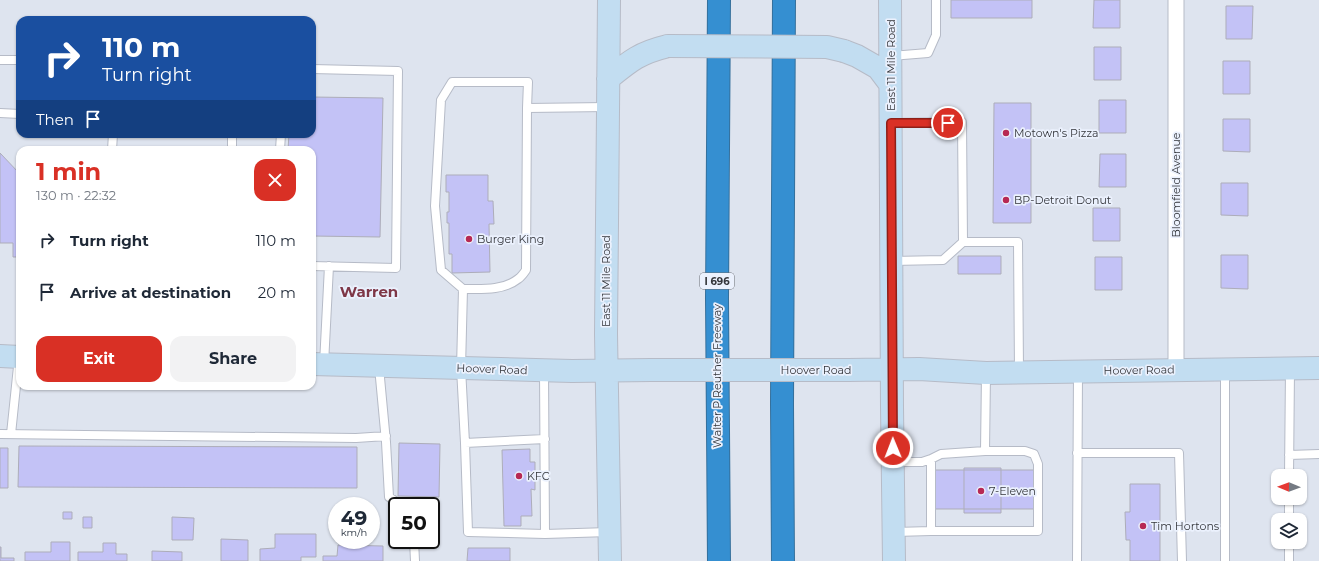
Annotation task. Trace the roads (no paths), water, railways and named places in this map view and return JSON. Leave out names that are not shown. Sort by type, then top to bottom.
[{"type":"highway","name":"Walter P Reuther Freeway","points":[[718,561],[717,283],[719,0]]},
{"type":"highway","points":[[783,561],[782,388],[784,0]]},
{"type":"main road","name":"East 11 Mile Road","points":[[609,0],[606,370],[610,561]]},
{"type":"main road","name":"East 11 Mile Road","points":[[890,0],[894,561]]},
{"type":"main road","points":[[608,79],[628,62],[638,56],[668,46],[827,47],[857,56],[878,68],[890,84]]},
{"type":"main road","name":"Hoover Road","points":[[318,365],[544,370],[920,369],[986,373],[1319,368]]},
{"type":"street","name":"Bloomfield Avenue","points":[[1176,0],[1176,369]]},
{"type":"lane","points":[[890,56],[928,53],[936,35],[936,0]]},
{"type":"lane","points":[[0,60],[16,60]]},
{"type":"lane","points":[[316,69],[398,70],[396,268],[316,266]]},
{"type":"lane","points":[[452,82],[528,82],[528,108],[526,270],[519,279],[506,287],[463,289],[441,270],[435,206],[441,100],[452,82]]},
{"type":"lane","points":[[528,108],[608,107]]},
{"type":"lane","points":[[0,113],[16,114]]},
{"type":"lane","points":[[891,123],[962,122],[963,242]]},
{"type":"lane","points":[[891,260],[943,260],[963,242],[1018,242],[1019,372]]},
{"type":"lane","points":[[318,365],[328,266]]},
{"type":"lane","points":[[463,289],[461,368],[468,532],[546,534],[609,532]]},
{"type":"lane","points":[[11,434],[13,357]]},
{"type":"lane","points":[[379,366],[386,436],[389,497]]},
{"type":"lane","points":[[1289,469],[1290,368]]},
{"type":"lane","points":[[1225,369],[1225,561]]},
{"type":"lane","points":[[544,370],[546,534]]},
{"type":"lane","points":[[1077,561],[1078,371]]},
{"type":"lane","points":[[984,451],[986,373]]},
{"type":"lane","points":[[0,434],[340,438],[386,436]]},
{"type":"lane","points":[[465,443],[545,439]]},
{"type":"lane","points":[[893,462],[922,462],[931,460],[941,454],[984,451],[1025,451],[1034,454],[1038,464],[1038,531],[894,532]]},
{"type":"lane","points":[[1077,453],[1179,453],[1182,561]]},
{"type":"lane","points":[[1289,455],[1319,454]]},
{"type":"lane","points":[[931,460],[931,531]]},
{"type":"lane","points":[[414,549],[415,561]]},
{"type":"lane","points":[[1289,549],[1289,561]]},
{"type":"place","name":"Motown's Pizza","points":[[1006,133]]},
{"type":"place","name":"BP-Detroit Donut","points":[[1006,200]]},
{"type":"place","name":"Burger King","points":[[469,239]]},
{"type":"place","name":"KFC","points":[[519,476]]},
{"type":"place","name":"7-Eleven","points":[[981,491]]},
{"type":"place","name":"Tim Hortons","points":[[1143,526]]},
{"type":"district","name":"Warren","points":[[369,292]]}]
